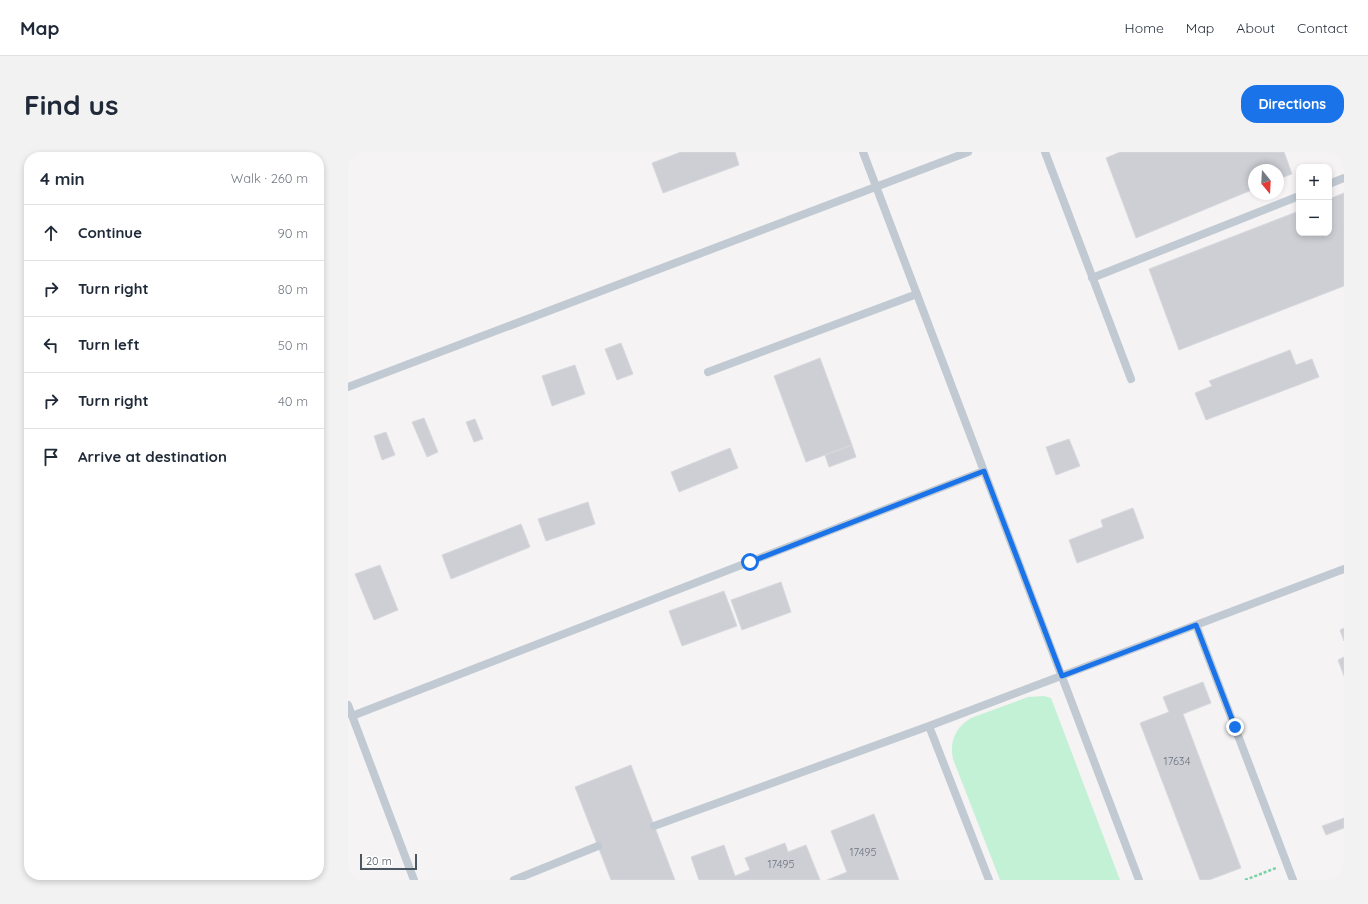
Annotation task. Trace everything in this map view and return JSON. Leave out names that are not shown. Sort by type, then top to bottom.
[{"type":"lane","points":[[862,152],[1139,880]]},
{"type":"lane","points":[[348,387],[968,152]]},
{"type":"lane","points":[[1045,152],[1131,379]]},
{"type":"lane","points":[[1332,183],[1344,178]]},
{"type":"lane","points":[[1092,278],[1296,197]]},
{"type":"lane","points":[[708,372],[917,294]]},
{"type":"lane","points":[[352,716],[984,471]]},
{"type":"lane","points":[[654,826],[929,726],[1344,569]]},
{"type":"lane","points":[[1196,625],[1293,880]]},
{"type":"lane","points":[[348,705],[414,880]]},
{"type":"lane","points":[[929,726],[989,880]]},
{"type":"lane","points":[[514,880],[598,846]]},
{"type":"path","points":[[1245,880],[1287,864]]},
{"type":"green space","points":[[1044,696],[1051,698],[1120,880],[1000,880],[953,759],[953,740],[961,726],[971,718],[1028,697]]},
{"type":"building","points":[[681,152],[735,152],[739,165],[663,193],[652,163]]},
{"type":"building","points":[[1120,152],[1284,152],[1292,174],[1284,177],[1284,164],[1248,164],[1248,191],[1136,238],[1106,158]]},
{"type":"building","points":[[1344,193],[1344,286],[1179,350],[1149,269],[1296,212],[1296,236],[1332,236],[1332,198]]},
{"type":"building","points":[[621,343],[633,374],[617,380],[605,349]]},
{"type":"building","points":[[1290,350],[1296,365],[1312,359],[1319,377],[1206,420],[1195,393],[1212,386],[1209,381]]},
{"type":"building","points":[[820,358],[852,445],[806,462],[774,376]]},
{"type":"building","points":[[575,365],[585,394],[552,406],[542,376]]},
{"type":"building","points":[[424,418],[438,452],[427,457],[412,422]]},
{"type":"building","points":[[475,419],[483,439],[474,442],[466,422]]},
{"type":"building","points":[[386,432],[395,455],[382,460],[374,436]]},
{"type":"building","points":[[1069,439],[1080,466],[1056,475],[1046,447]]},
{"type":"building","points":[[852,445],[856,457],[829,467],[825,455]]},
{"type":"building","points":[[730,448],[738,468],[679,492],[671,472]]},
{"type":"building","points":[[588,502],[595,524],[546,541],[538,519]]},
{"type":"building","points":[[1133,508],[1144,538],[1077,563],[1069,540],[1103,527],[1101,520]]},
{"type":"building","points":[[521,524],[530,547],[451,579],[442,555]]},
{"type":"building","points":[[380,565],[398,610],[374,620],[355,574]]},
{"type":"building","points":[[781,582],[791,612],[742,630],[731,600]]},
{"type":"building","points":[[724,591],[737,626],[682,646],[669,611]]},
{"type":"building","points":[[1344,628],[1344,641],[1340,630]]},
{"type":"building","points":[[1344,657],[1344,676],[1338,660]]},
{"type":"building","points":[[1203,682],[1211,703],[1183,714],[1241,868],[1209,880],[1200,880],[1140,723],[1169,712],[1163,697]]},
{"type":"building","points":[[631,765],[675,880],[611,880],[575,787]]},
{"type":"building","points":[[874,814],[899,880],[827,880],[847,872],[831,831]]},
{"type":"building","points":[[1344,818],[1344,828],[1326,835],[1322,826]]},
{"type":"building","points":[[785,843],[788,852],[806,845],[820,880],[699,880],[691,857],[724,845],[735,876],[750,870],[745,858]]},
{"type":"route","points":[[750,562],[984,471],[1062,676],[1196,625],[1235,727]]}]
